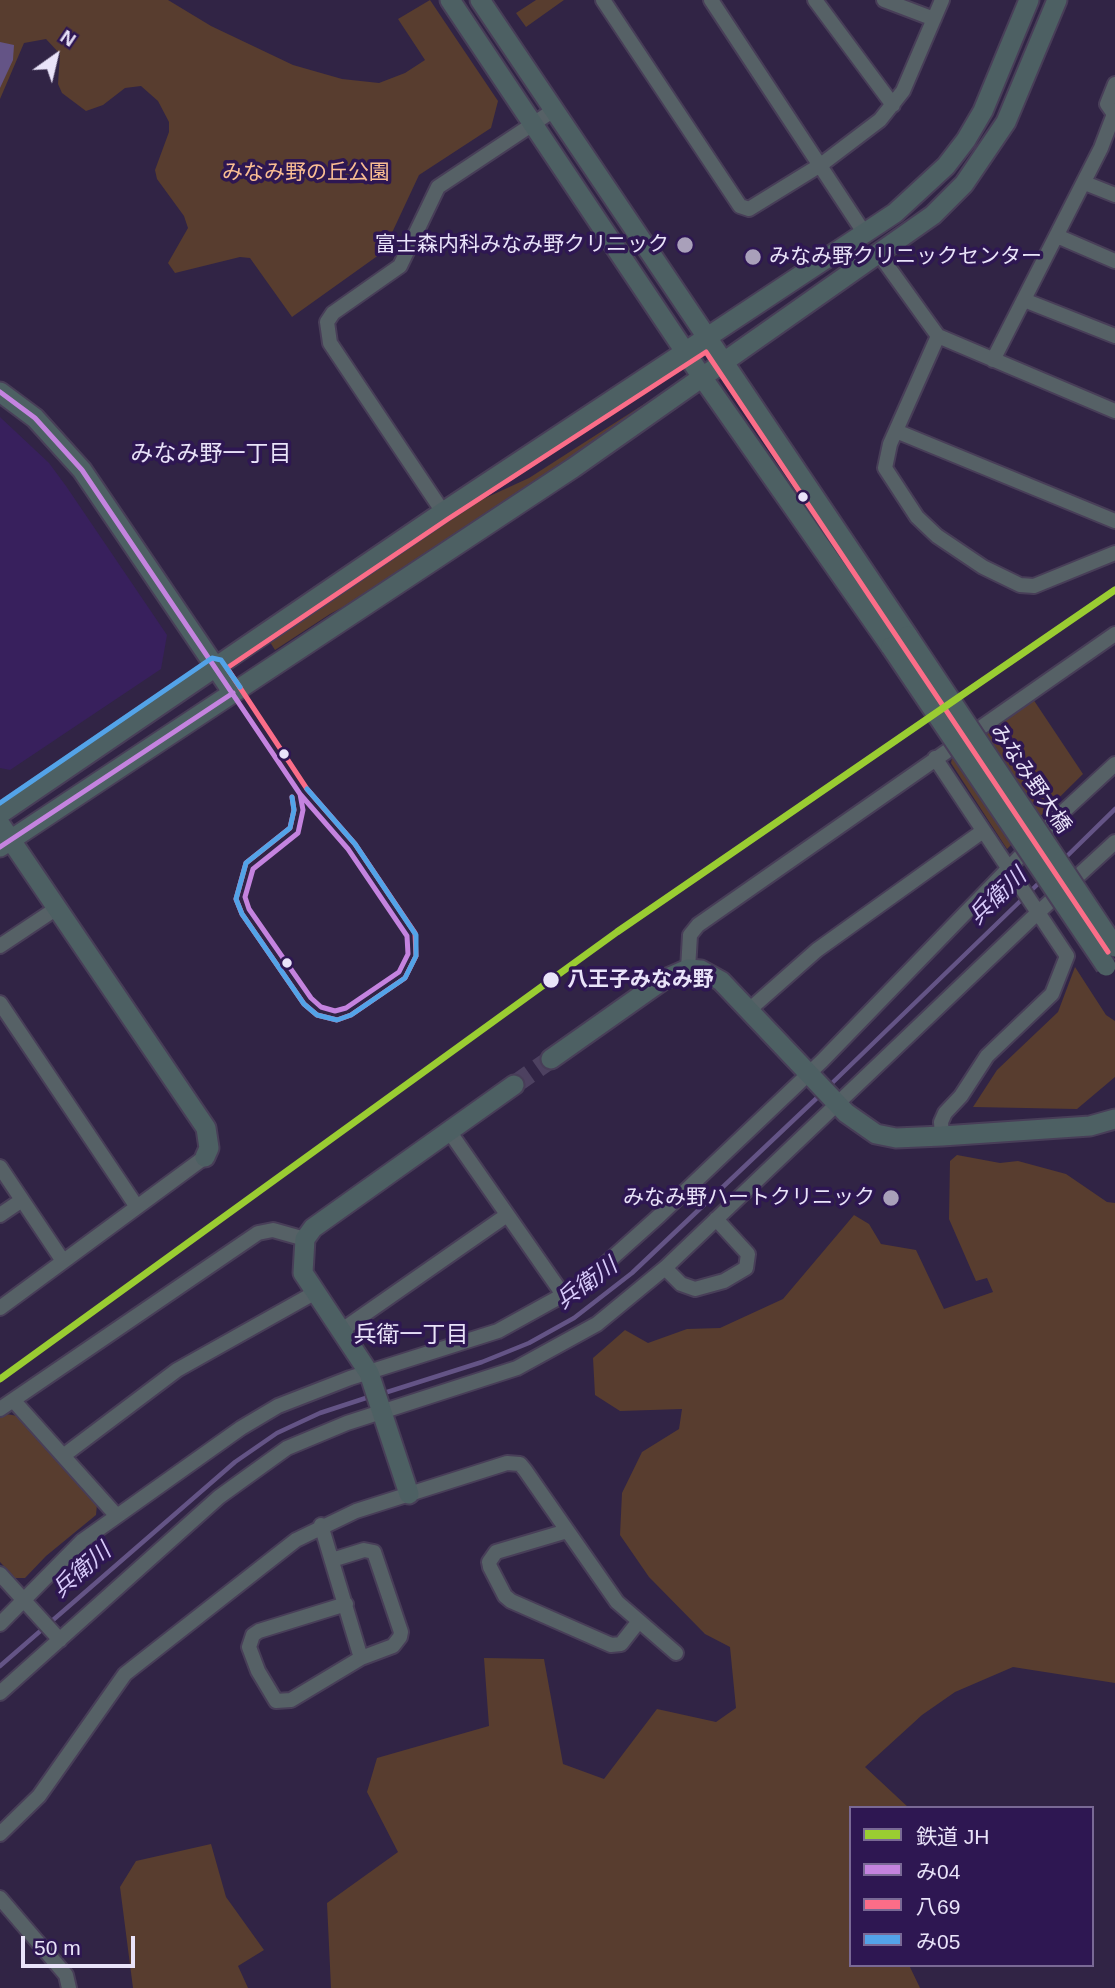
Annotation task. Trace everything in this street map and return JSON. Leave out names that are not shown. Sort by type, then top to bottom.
[{"type":"street","name":"みなみ野大橋","points":[[450,0],[702,377],[891,647],[1111,972]]},
{"type":"street","name":"みなみ野大橋","points":[[480,0],[1115,947]]},
{"type":"street","points":[[603,0],[740,206],[749,209],[822,164],[880,120],[903,91],[942,0]]},
{"type":"street","points":[[711,0],[822,164],[865,234]]},
{"type":"street","points":[[815,0],[893,105]]},
{"type":"street","points":[[884,0],[934,19]]},
{"type":"street","points":[[0,814],[443,512],[708,340],[918,195],[966,140],[983,111],[1029,0]]},
{"type":"street","points":[[0,1308],[205,1157],[209,1148],[206,1128],[57,908],[4,837],[233,693],[573,468],[933,215],[987,154],[1006,122],[1057,0]]},
{"type":"street","points":[[993,359],[1085,183],[1114,115],[1107,104],[1115,84]]},
{"type":"street","points":[[443,512],[330,343],[327,322],[333,313],[400,266],[438,187],[554,110]]},
{"type":"street","points":[[1085,183],[1115,195]]},
{"type":"street","points":[[1057,236],[1115,261]]},
{"type":"street","points":[[879,254],[938,337],[1115,411]]},
{"type":"street","points":[[1024,300],[1115,337]]},
{"type":"street","points":[[938,337],[896,432],[885,468],[901,496],[937,536],[1006,580],[1034,586],[1115,553]]},
{"type":"street","points":[[0,392],[35,418],[82,470],[233,693]]},
{"type":"street","points":[[896,432],[1115,520]]},
{"type":"street","points":[[688,969],[690,935],[698,925],[1115,634]]},
{"type":"street","points":[[935,758],[1067,953],[1055,990],[983,1061],[965,1091],[945,1113],[941,1122],[942,1136]]},
{"type":"street","points":[[0,1693],[58,1637],[219,1497],[262,1464],[314,1435],[383,1408],[517,1368],[597,1324],[666,1268],[716,1219],[825,1090],[880,1004],[1074,801],[1115,764]]},
{"type":"street","points":[[749,1010],[817,950],[983,831]]},
{"type":"street","points":[[0,1624],[66,1554],[116,1515],[241,1428],[278,1406],[371,1378],[498,1331],[565,1296],[825,1090],[1115,842]]},
{"type":"street","points":[[0,946],[57,908]]},
{"type":"street","points":[[551,1059],[663,980],[688,969],[716,977],[856,1122],[876,1134],[896,1138],[942,1136],[1090,1126],[1115,1119]]},
{"type":"street","points":[[0,1003],[137,1207]]},
{"type":"street","points":[[409,1494],[371,1378],[303,1273],[305,1239],[313,1228],[514,1085]]},
{"type":"street","points":[[449,1131],[565,1296]]},
{"type":"street","points":[[0,1167],[63,1261]]},
{"type":"street","points":[[0,1215],[22,1200]]},
{"type":"street","points":[[342,1330],[507,1214]]},
{"type":"street","points":[[666,1268],[681,1284],[695,1289],[717,1284],[746,1268],[748,1254],[716,1219]]},
{"type":"street","points":[[0,1409],[258,1233],[273,1230],[305,1239]]},
{"type":"street","points":[[63,1456],[177,1370],[316,1292]]},
{"type":"street","points":[[13,1400],[116,1515]]},
{"type":"street","points":[[0,1834],[39,1796],[125,1674],[296,1540],[321,1525],[409,1494],[514,1462],[525,1470],[617,1602],[676,1653]]},
{"type":"street","points":[[321,1525],[361,1658]]},
{"type":"street","points":[[567,1531],[496,1552],[491,1557],[490,1567],[505,1596],[611,1645],[621,1644],[639,1622]]},
{"type":"street","points":[[332,1560],[363,1550],[374,1552],[401,1632],[393,1646],[361,1658],[284,1703],[271,1697],[249,1647],[253,1635],[346,1604]]},
{"type":"street","points":[[0,1574],[58,1637]]},
{"type":"street","points":[[0,1898],[66,1975],[69,1988]]},
{"type":"shaded area","points":[[0,42],[14,45],[13,60],[0,88]]},
{"type":"shaded area","points":[[0,417],[49,463],[167,635],[161,669],[10,770],[0,768]]},
{"type":"green space","name":"みなみ野の丘公園","points":[[0,0],[168,0],[211,26],[293,65],[342,79],[379,83],[405,73],[425,60],[398,19],[430,0],[498,101],[491,128],[419,175],[383,252],[292,317],[250,258],[240,257],[175,273],[168,263],[188,228],[184,216],[157,179],[155,170],[169,132],[169,122],[158,101],[141,86],[125,88],[103,105],[86,111],[62,93],[58,84],[60,54],[46,39],[24,43],[0,99]]},
{"type":"green space","points":[[536,0],[564,0],[526,27],[516,13]]},
{"type":"green space","points":[[666,390],[667,392],[393,580],[330,614],[275,650],[268,639],[468,506],[529,478]]},
{"type":"green space","points":[[1033,699],[1083,774],[1007,849],[951,763],[952,758]]},
{"type":"green space","points":[[1075,967],[1106,1015],[1115,1021],[1115,1077],[1077,1109],[973,1107],[997,1070],[1058,1012]]},
{"type":"green space","points":[[957,1155],[1000,1163],[1018,1161],[1066,1174],[1107,1202],[1115,1203],[1115,1683],[1013,1667],[955,1692],[922,1715],[865,1767],[907,1806],[849,1806],[849,1967],[910,1967],[920,1988],[331,1988],[327,1903],[398,1852],[367,1792],[377,1758],[489,1726],[484,1658],[544,1659],[563,1764],[604,1779],[657,1709],[716,1722],[736,1708],[730,1647],[705,1634],[649,1577],[620,1535],[622,1493],[642,1452],[679,1429],[682,1409],[620,1411],[595,1395],[593,1358],[625,1330],[648,1343],[687,1329],[720,1328],[783,1299],[854,1215],[869,1224],[881,1244],[916,1250],[944,1309],[993,1292],[987,1278],[976,1281],[949,1219],[950,1161]]},
{"type":"green space","points":[[6,1414],[18,1416],[97,1504],[96,1515],[46,1556],[25,1578],[15,1578],[0,1562],[0,1418]]},
{"type":"green space","points":[[211,1844],[226,1897],[264,1950],[238,1966],[248,1988],[133,1988],[120,1887],[136,1861]]},
{"type":"waterway","name":"兵衛川","points":[[1063,860],[1115,809]]},
{"type":"waterway","name":"兵衛川","points":[[829,1086],[1041,881]]},
{"type":"waterway","name":"兵衛川","points":[[381,1394],[482,1362],[529,1343],[574,1318],[632,1273],[820,1095]]},
{"type":"waterway","name":"兵衛川","points":[[0,1666],[235,1462],[277,1433],[320,1413],[372,1396]]},
{"type":"tunnel","points":[[514,1085],[551,1059]]},
{"type":"rail line","name":"JH","points":[[0,1379],[617,932],[1115,590]]},
{"type":"transit line","name":"八69","points":[[292,797],[294,810],[290,828],[246,863],[236,899],[242,914],[304,1004],[317,1015],[337,1020],[351,1015],[405,978],[416,956],[415,933],[355,844],[307,789],[227,668],[448,519],[706,352],[1108,952]]},
{"type":"transit line","name":"み04","points":[[0,392],[35,418],[82,470],[300,794]]},
{"type":"transit line","name":"み05","points":[[0,803],[212,658],[221,660],[240,687]]},
{"type":"transit line","name":"み04","points":[[0,847],[233,693]]},
{"type":"transit line","name":"み05","points":[[292,797],[294,810],[290,828],[246,863],[236,899],[242,914],[304,1004],[317,1015],[337,1020],[351,1015],[405,978],[416,956],[416,935],[355,844],[307,789]]},
{"type":"transit line","name":"み04","points":[[300,794],[348,849],[407,936],[408,954],[399,972],[346,1008],[335,1011],[321,1007],[311,998],[249,909],[245,897],[253,869],[298,833],[303,810],[300,794]]},
{"type":"place","name":"富士森内科みなみ野クリニック","points":[[685,245]]},
{"type":"place","name":"みなみ野クリニックセンター","points":[[753,257]]},
{"type":"place","name":"八王子みなみ野","points":[[551,980]]},
{"type":"place","name":"みなみ野ハートクリニック","points":[[891,1198]]},
{"type":"district","name":"みなみ野一丁目","points":[[211,455]]},
{"type":"district","name":"兵衛一丁目","points":[[411,1336]]}]
